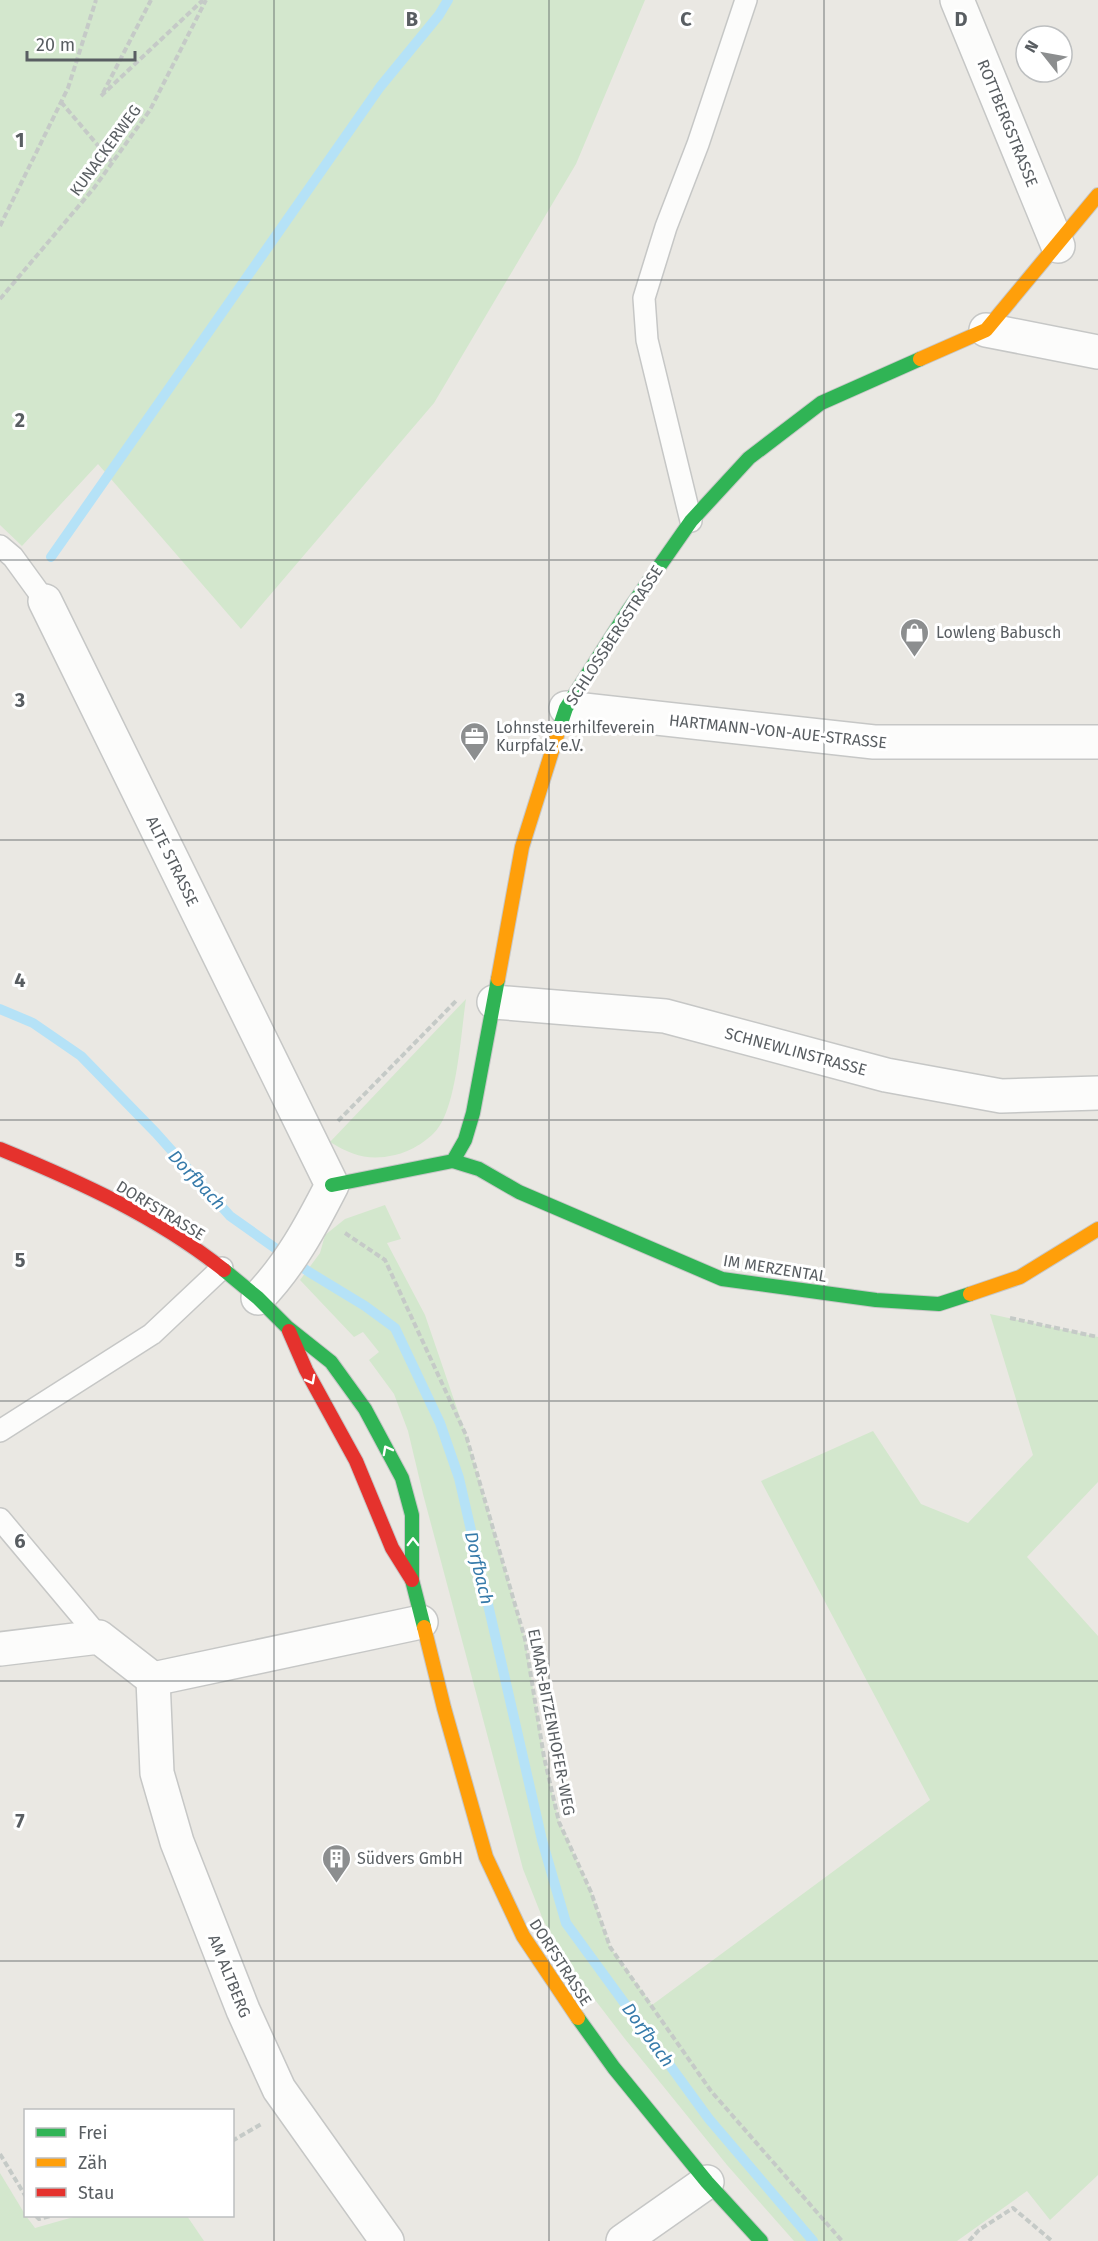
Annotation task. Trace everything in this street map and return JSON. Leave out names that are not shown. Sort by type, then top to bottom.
[{"type":"street","name":"ROTTBERGSTRASSE","points":[[957,0],[1058,246]]},
{"type":"street","name":"SCHLOSSBERGSTRASSE","points":[[453,1161],[465,1140],[473,1113],[522,847],[566,708],[628,611],[691,521],[749,458],[821,403],[986,330],[1098,195]]},
{"type":"street","points":[[986,330],[1098,352]]},
{"type":"street","name":"ALTE STRASSE","points":[[45,602],[332,1185]]},
{"type":"street","name":"HARTMANN-VON-AUE-STRASSE","points":[[566,708],[874,742],[1098,742]]},
{"type":"street","name":"SCHNEWLINSTRASSE","points":[[497,986],[665,1016],[886,1075],[1001,1096],[1098,1093]]},
{"type":"street","name":"DORFSTRASSE","points":[[0,1149],[88,1186],[155,1222],[222,1268],[266,1289],[287,1327],[306,1370],[356,1461],[392,1548],[412,1580]]},
{"type":"street","points":[[266,1289],[310,1228],[332,1185],[453,1161]]},
{"type":"street","name":"IM MERZENTAL","points":[[453,1161],[479,1168],[519,1192],[722,1279],[876,1300],[939,1304],[1020,1277],[1098,1229]]},
{"type":"street","name":"DORFSTRASSE","points":[[287,1327],[332,1362],[365,1409],[402,1479],[412,1515],[412,1580],[421,1622],[480,1839],[486,1857],[523,1936],[594,2041],[707,2182],[761,2241]]},
{"type":"street","points":[[0,1649],[99,1637],[153,1679],[421,1622]]},
{"type":"street","name":"AM ALTBERG","points":[[153,1679],[157,1773],[177,1842],[243,2010],[279,2089],[387,2241]]},
{"type":"street","points":[[623,2241],[707,2182]]},
{"type":"lane","points":[[691,521],[646,340],[644,298],[666,227],[698,144],[746,0]]},
{"type":"lane","name":"ALTE STRASSE","points":[[0,546],[13,556],[45,602]]},
{"type":"lane","points":[[0,1431],[152,1334],[222,1268]]},
{"type":"lane","points":[[0,1519],[99,1637]]},
{"type":"path","points":[[0,226],[68,88],[96,0]]},
{"type":"path","points":[[151,0],[101,96],[204,0]]},
{"type":"path","name":"KUNACKERWEG","points":[[0,299],[94,188],[150,110],[204,0]]},
{"type":"path","points":[[62,102],[112,162]]},
{"type":"path","points":[[312,1147],[465,992],[497,986]]},
{"type":"path","name":"ELMAR-BITZENHOFER-WEG","points":[[310,1228],[385,1260],[466,1435],[525,1639],[544,1757],[559,1822],[591,1892],[610,1947],[711,2091],[842,2241]]},
{"type":"path","points":[[1001,1316],[1098,1336]]},
{"type":"path","points":[[0,2154],[24,2194]]},
{"type":"path","points":[[969,2241],[979,2230],[1013,2208],[1052,2241]]},
{"type":"green space","points":[[0,0],[645,0],[576,164],[434,403],[241,629],[98,464],[22,546],[0,525]]},
{"type":"green space","points":[[466,999],[458,1065],[451,1099],[440,1125],[432,1135],[407,1151],[377,1157],[354,1154],[330,1142]]},
{"type":"green space","points":[[385,1205],[401,1239],[387,1243],[425,1315],[466,1435],[525,1639],[544,1757],[559,1822],[591,1892],[610,1947],[652,2005],[930,1800],[761,1481],[873,1431],[921,1504],[968,1523],[1033,1455],[990,1314],[1098,1337],[1098,1482],[1027,1557],[1098,1636],[1098,2175],[1050,2220],[1027,2191],[957,2241],[794,2241],[727,2165],[579,1979],[544,1922],[523,1869],[408,1431],[394,1394],[369,1360],[379,1352],[363,1332],[354,1337],[300,1280],[320,1253],[325,1235],[345,1219]]},
{"type":"green space","points":[[0,2173],[24,2213],[24,2217],[27,2217],[35,2228],[74,2217],[188,2217],[204,2241],[0,2241]]},
{"type":"waterway","points":[[51,557],[380,87],[439,15],[448,0]]},
{"type":"waterway","name":"Dorfbach","points":[[0,1009],[33,1023],[81,1056],[156,1133],[230,1216],[309,1272],[365,1306],[395,1328],[440,1423],[459,1478],[542,1840],[566,1923],[709,2119],[813,2241]]},
{"type":"traffic: fast","points":[[559,729],[566,708],[628,611],[691,521],[749,458],[821,403],[920,359]]},
{"type":"traffic: fast","points":[[332,1185],[453,1161],[465,1140],[473,1113],[498,979]]},
{"type":"traffic: fast","points":[[453,1161],[479,1169],[519,1192],[722,1279],[876,1300],[939,1304],[970,1294]]},
{"type":"traffic: fast","points":[[224,1270],[258,1298],[287,1327],[331,1362],[365,1409],[402,1478],[412,1515],[412,1580],[424,1627]]},
{"type":"traffic: fast","points":[[578,2018],[614,2068],[707,2182],[761,2241]]},
{"type":"traffic: slow","points":[[920,359],[986,330],[1098,195]]},
{"type":"traffic: slow","points":[[498,979],[522,847],[559,729]]},
{"type":"traffic: slow","points":[[970,1294],[1020,1277],[1098,1229]]},
{"type":"traffic: slow","points":[[424,1627],[486,1857],[523,1936],[578,2018]]},
{"type":"traffic: jam","points":[[0,1149],[59,1174],[144,1217],[172,1233],[224,1270]]},
{"type":"traffic: jam","points":[[289,1331],[306,1370],[356,1461],[392,1548],[412,1580]]},
{"type":"place","name":"Lowleng Babusch","points":[[915,658]]},
{"type":"place","name":"Lohnsteuerhilfeverein Kurpfalz e.V.","points":[[475,762]]},
{"type":"place","name":"Südvers GmbH","points":[[336,1884]]}]
